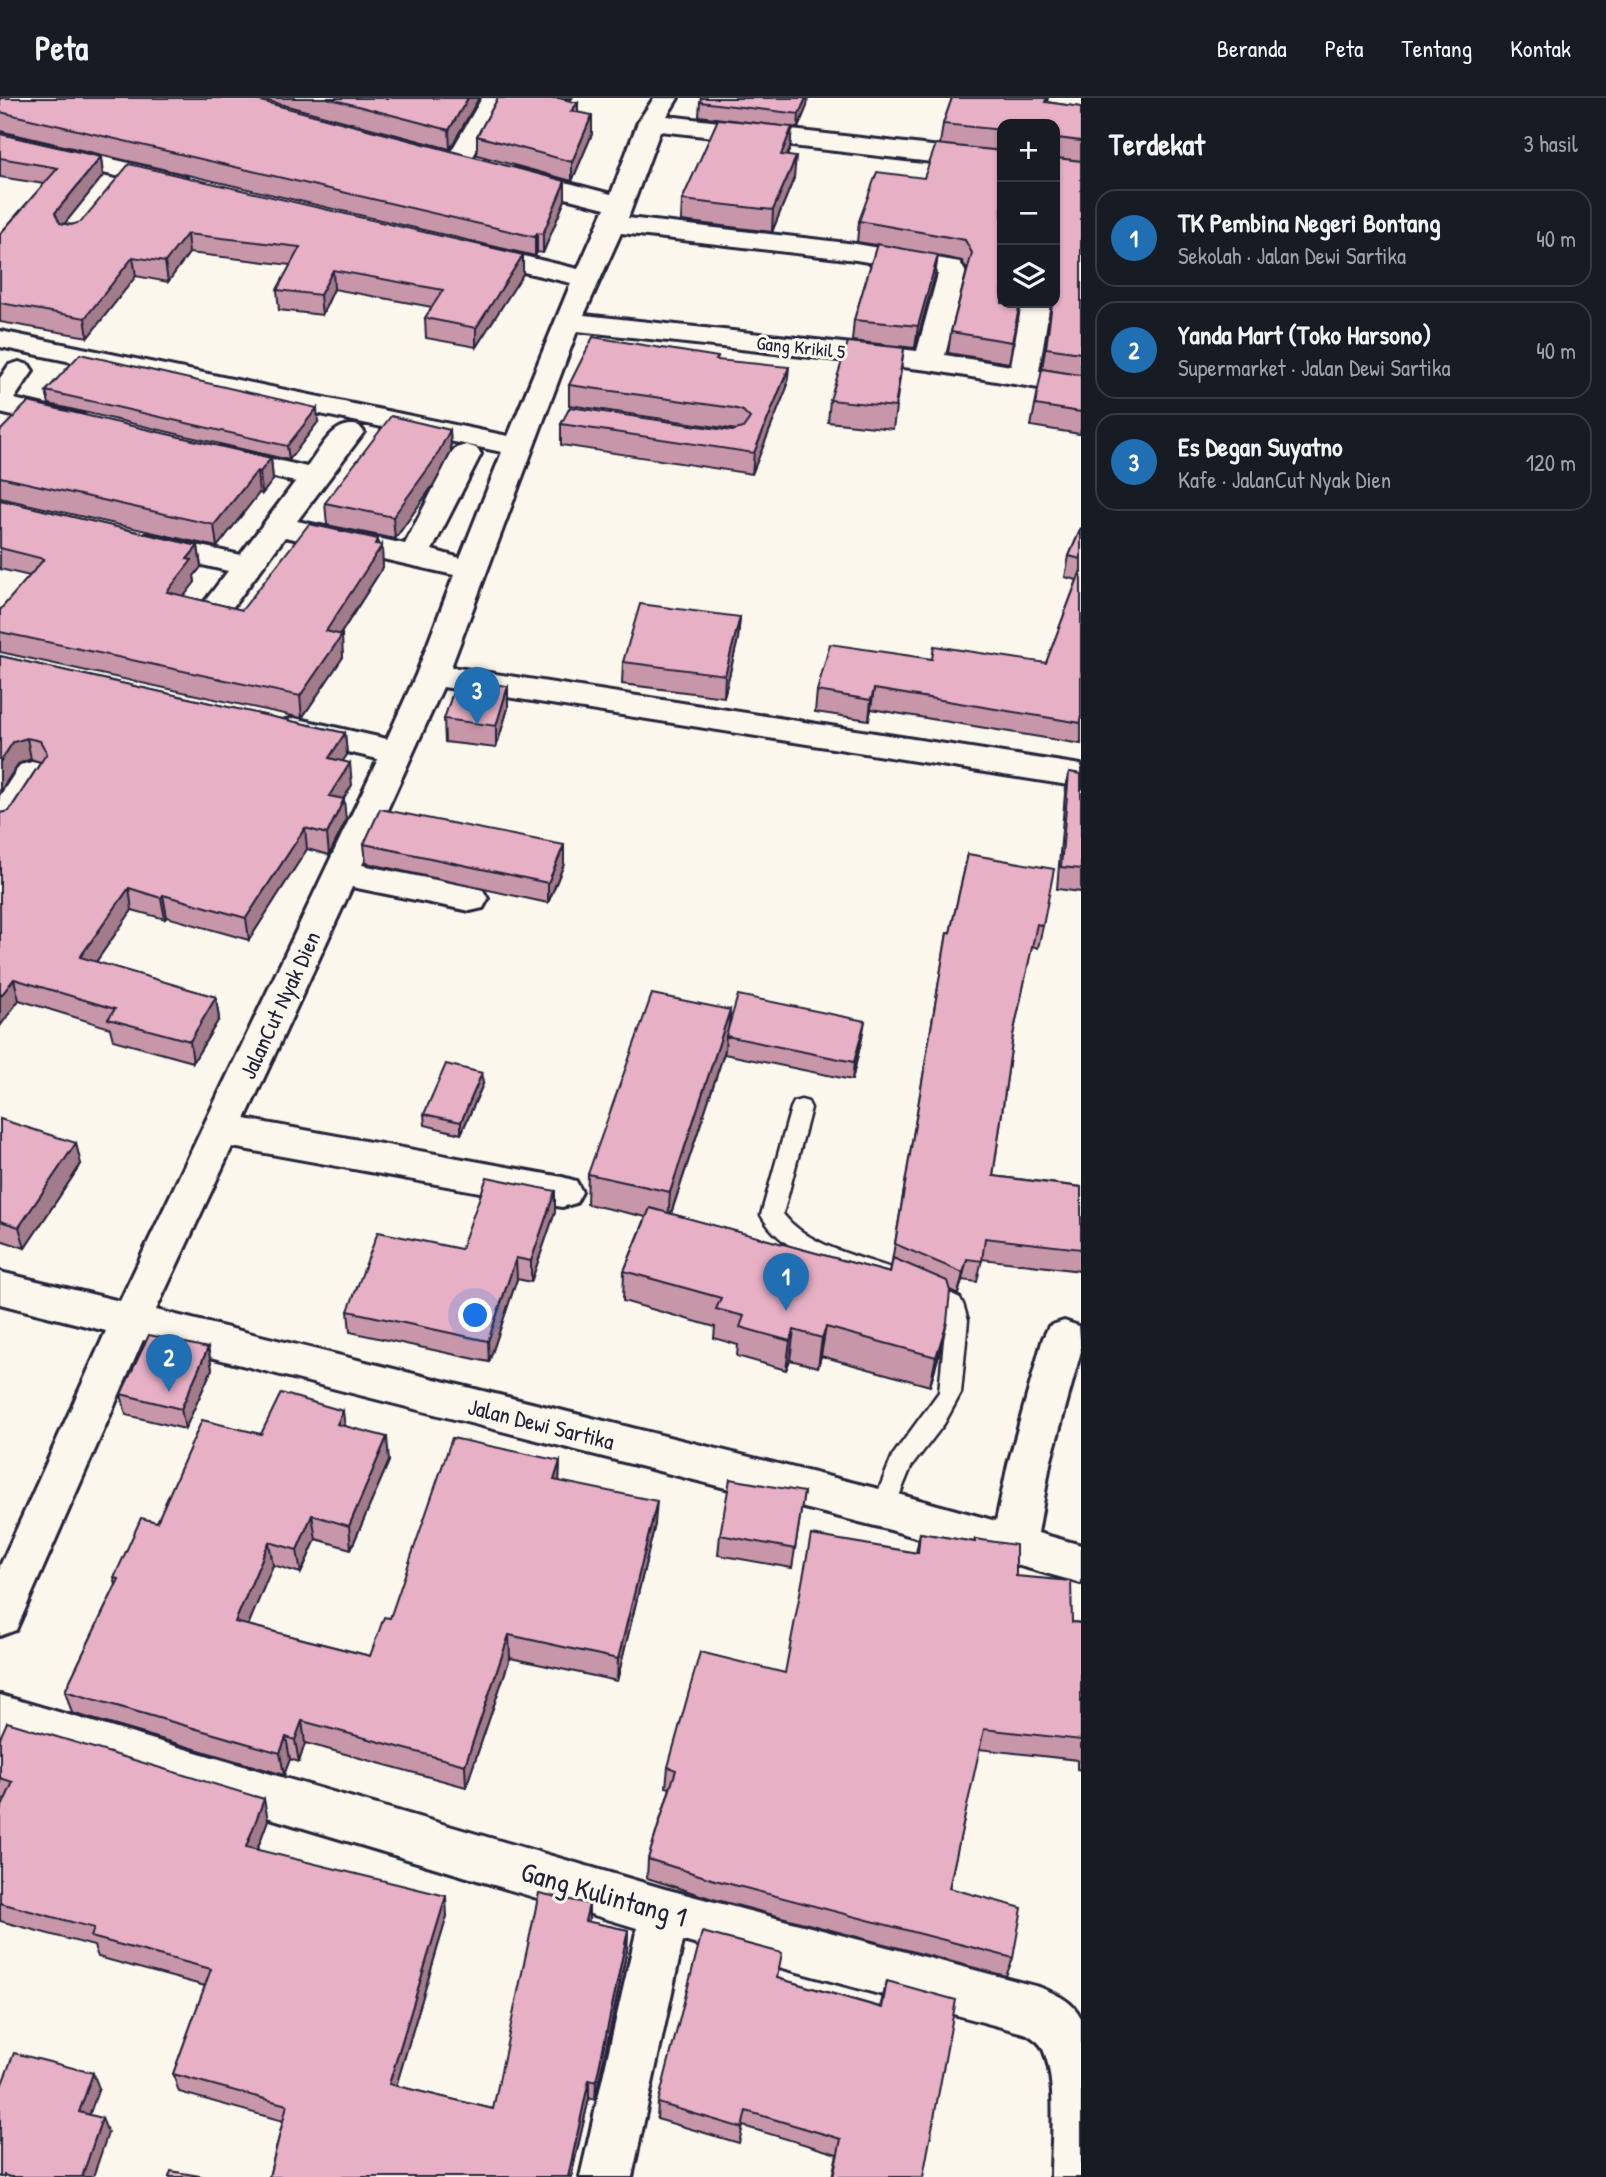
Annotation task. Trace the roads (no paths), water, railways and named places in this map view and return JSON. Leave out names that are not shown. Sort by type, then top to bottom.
[{"type":"street","points":[[458,162],[494,98]]},
{"type":"street","name":"JalanCut Nyak Dien","points":[[0,1616],[131,1321],[398,752],[432,675],[521,447],[548,413],[567,322],[616,214],[651,122],[666,98]]},
{"type":"street","points":[[651,122],[997,161]]},
{"type":"street","points":[[0,141],[207,189]]},
{"type":"street","points":[[432,155],[616,214],[950,268],[952,273],[929,361]]},
{"type":"street","points":[[108,191],[125,170]]},
{"type":"street","points":[[452,247],[587,279]]},
{"type":"street","points":[[1024,375],[1035,308]]},
{"type":"street","name":"Gang Krikil 5","points":[[567,322],[929,361],[1075,385]]},
{"type":"street","points":[[0,339],[521,447]]},
{"type":"street","points":[[0,398],[19,371]]},
{"type":"street","points":[[0,404],[105,429]]},
{"type":"street","points":[[212,613],[349,432]]},
{"type":"street","points":[[197,450],[315,478]]},
{"type":"street","points":[[414,555],[466,454]]},
{"type":"street","points":[[278,526],[471,570]]},
{"type":"street","points":[[117,536],[247,566]]},
{"type":"street","points":[[432,675],[1081,776]]},
{"type":"street","points":[[265,723],[398,752]]},
{"type":"street","points":[[0,823],[32,773]]},
{"type":"street","points":[[342,873],[470,899]]},
{"type":"street","points":[[222,1130],[562,1192]]},
{"type":"street","name":"Jalan Dewi Sartika","points":[[0,1287],[883,1509],[1081,1564]]},
{"type":"street","points":[[1013,1547],[1029,1464],[1064,1338]]},
{"type":"street","name":"Gang Kulintang 1","points":[[0,1716],[665,1913],[1039,2012],[1060,2028],[1070,2047],[1077,2070],[1077,2177]]},
{"type":"street","points":[[606,2177],[665,1913]]},
{"type":"lane","points":[[801,1108],[772,1215],[778,1227],[792,1238],[934,1294],[952,1304],[957,1320],[950,1393],[936,1417],[901,1462],[883,1509]]},
{"type":"place","name":"Es Degan Suyatno","points":[[477,725]]},
{"type":"place","name":"TK Pembina Negeri Bontang","points":[[786,1311]]},
{"type":"place","name":"Yanda Mart (Toko Harsono)","points":[[169,1392]]}]
